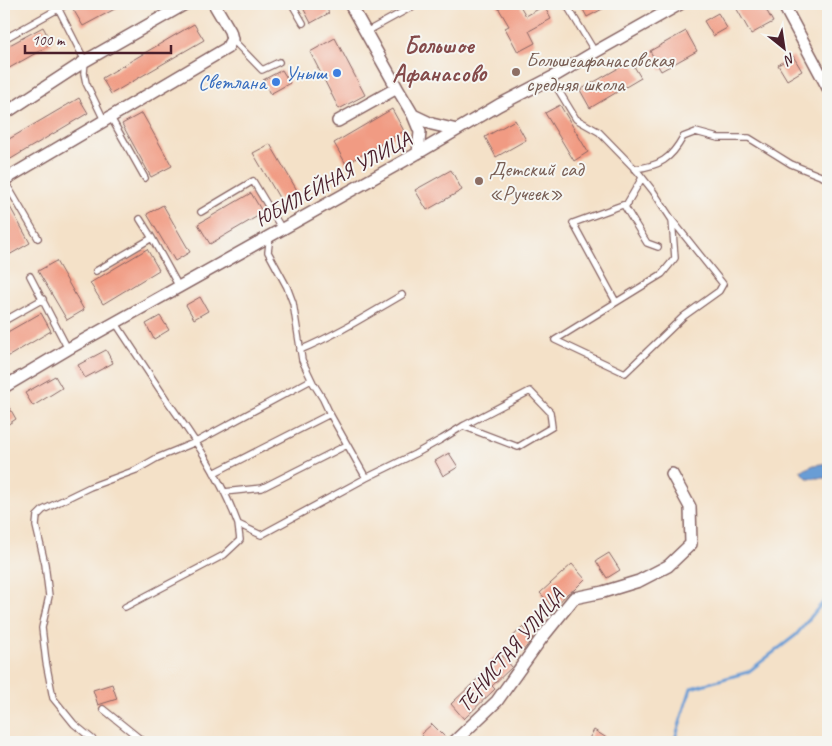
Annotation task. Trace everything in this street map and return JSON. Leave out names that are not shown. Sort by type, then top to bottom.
[{"type":"street","points":[[4,114],[85,61],[185,4]]},
{"type":"street","points":[[4,180],[227,48],[232,39],[230,31],[214,4]]},
{"type":"street","points":[[350,4],[413,115],[420,132],[418,153]]},
{"type":"street","name":"ЮБИЛЕЙНАЯ УЛИЦА","points":[[4,387],[115,322],[680,4]]},
{"type":"street","points":[[783,4],[828,88]]},
{"type":"street","points":[[338,121],[397,88]]},
{"type":"street","points":[[413,115],[432,124],[457,130]]},
{"type":"street","name":"ТЕНИСТАЯ УЛИЦА","points":[[454,742],[496,701],[541,639],[574,598],[604,592],[639,581],[668,566],[691,544],[690,507],[672,474]]},
{"type":"lane","points":[[4,39],[57,6],[67,4]]},
{"type":"lane","points":[[292,4],[303,23]]},
{"type":"lane","points":[[366,32],[417,4]]},
{"type":"lane","points":[[566,4],[594,52]]},
{"type":"lane","points":[[57,6],[85,61],[84,73],[86,83],[145,178]]},
{"type":"lane","points":[[232,39],[262,70],[279,62]]},
{"type":"lane","points":[[551,78],[576,119],[599,132],[634,169],[723,284],[719,291],[684,316],[625,373],[555,340],[662,274],[675,258],[672,220]]},
{"type":"lane","points":[[634,169],[649,167],[666,160],[677,148],[683,137],[696,132],[718,138],[749,138],[791,164],[828,179]]},
{"type":"lane","points":[[642,178],[625,207],[647,243],[658,247]]},
{"type":"lane","points":[[4,180],[38,238]]},
{"type":"lane","points":[[201,212],[253,181],[282,229]]},
{"type":"lane","points":[[616,302],[573,222],[628,203]]},
{"type":"lane","points":[[140,218],[179,287]]},
{"type":"lane","points":[[270,236],[268,252],[287,287],[293,304],[302,360],[366,478]]},
{"type":"lane","points":[[96,271],[152,238]]},
{"type":"lane","points":[[30,276],[68,349]]},
{"type":"lane","points":[[300,350],[354,323],[402,295]]},
{"type":"lane","points":[[4,321],[43,299]]},
{"type":"lane","points":[[115,322],[196,442],[214,473],[238,524],[240,540],[224,555],[125,607]]},
{"type":"lane","points":[[96,742],[74,724],[53,698],[42,628],[49,596],[46,564],[36,526],[37,516],[43,510],[66,498],[136,470],[157,458],[196,442],[312,380]]},
{"type":"lane","points":[[238,524],[261,534],[415,454],[463,426],[530,391],[550,412],[552,427],[518,447],[463,426]]},
{"type":"lane","points":[[214,473],[330,414]]},
{"type":"lane","points":[[224,492],[262,488],[347,445]]},
{"type":"lane","points":[[103,709],[144,742]]},
{"type":"water","points":[[828,463],[828,478],[807,478],[800,471],[814,465]]},
{"type":"building","points":[[82,4],[124,4],[83,26],[73,9]]},
{"type":"building","points":[[301,4],[324,4],[329,13],[311,23]]},
{"type":"building","points":[[386,4],[406,4],[390,12]]},
{"type":"building","points":[[496,4],[519,4],[526,16],[544,6],[551,19],[529,31],[535,43],[518,52],[505,28],[509,26]]},
{"type":"building","points":[[580,4],[612,4],[587,17]]},
{"type":"building","points":[[734,4],[763,4],[773,22],[751,34]]},
{"type":"building","points":[[718,13],[727,28],[713,36],[704,21]]},
{"type":"building","points":[[194,24],[204,40],[111,94],[102,78]]},
{"type":"building","points":[[43,27],[52,44],[4,71],[4,48]]},
{"type":"building","points":[[686,31],[697,51],[661,71],[650,51]]},
{"type":"building","name":"Уныш","points":[[335,38],[365,95],[339,109],[310,52]]},
{"type":"building","points":[[793,56],[802,71],[787,80],[778,65]]},
{"type":"building","points":[[631,61],[641,78],[590,108],[580,90]]},
{"type":"building","name":"Светлана","points":[[282,70],[290,83],[270,94],[263,80]]},
{"type":"building","points":[[79,98],[88,113],[4,163],[4,142]]},
{"type":"building","points":[[560,105],[588,152],[574,161],[545,113]]},
{"type":"building","points":[[392,109],[404,131],[346,164],[334,143]]},
{"type":"building","points":[[142,113],[172,166],[151,177],[122,124]]},
{"type":"building","points":[[515,120],[526,140],[496,157],[485,137]]},
{"type":"building","points":[[270,144],[298,192],[281,201],[253,153]]},
{"type":"building","points":[[451,170],[462,190],[427,210],[415,190]]},
{"type":"building","points":[[251,193],[263,213],[210,244],[198,224]]},
{"type":"building","points":[[4,196],[30,243],[9,255],[4,245]]},
{"type":"building","points":[[163,205],[190,252],[175,261],[147,214]]},
{"type":"building","points":[[147,249],[159,270],[103,304],[90,283]]},
{"type":"building","points":[[56,261],[84,310],[67,320],[38,271]]},
{"type":"building","points":[[200,297],[208,311],[194,319],[186,305]]},
{"type":"building","points":[[41,313],[51,331],[4,359],[4,334]]},
{"type":"building","points":[[160,316],[169,330],[154,339],[146,324]]},
{"type":"building","points":[[106,350],[113,363],[85,378],[78,365]]},
{"type":"building","points":[[55,376],[62,388],[33,406],[25,393]]},
{"type":"building","points":[[4,398],[16,419],[4,427]]},
{"type":"building","points":[[449,453],[458,467],[443,476],[435,461]]},
{"type":"building","points":[[609,553],[620,570],[607,578],[596,561]]},
{"type":"building","points":[[572,564],[585,579],[554,608],[540,593]]},
{"type":"building","points":[[523,627],[533,638],[523,651],[511,638]]},
{"type":"building","points":[[499,652],[512,667],[492,686],[495,689],[464,719],[451,704],[491,666],[488,663]]},
{"type":"building","points":[[112,684],[117,699],[98,705],[93,690]]},
{"type":"building","points":[[432,724],[446,738],[442,742],[428,742],[421,734]]},
{"type":"building","points":[[594,730],[613,742],[587,742]]},
{"type":"waterway","points":[[674,742],[691,688],[748,672],[796,635],[828,598]]},
{"type":"place","name":"Большеафанасовская средняя школа","points":[[516,72]]},
{"type":"place","name":"Уныш","points":[[337,73]]},
{"type":"place","name":"Светлана","points":[[276,82]]},
{"type":"place","name":"Детский сад «Ручеек»","points":[[479,181]]},
{"type":"district","name":"Большое Афанасово","points":[[439,59]]}]
